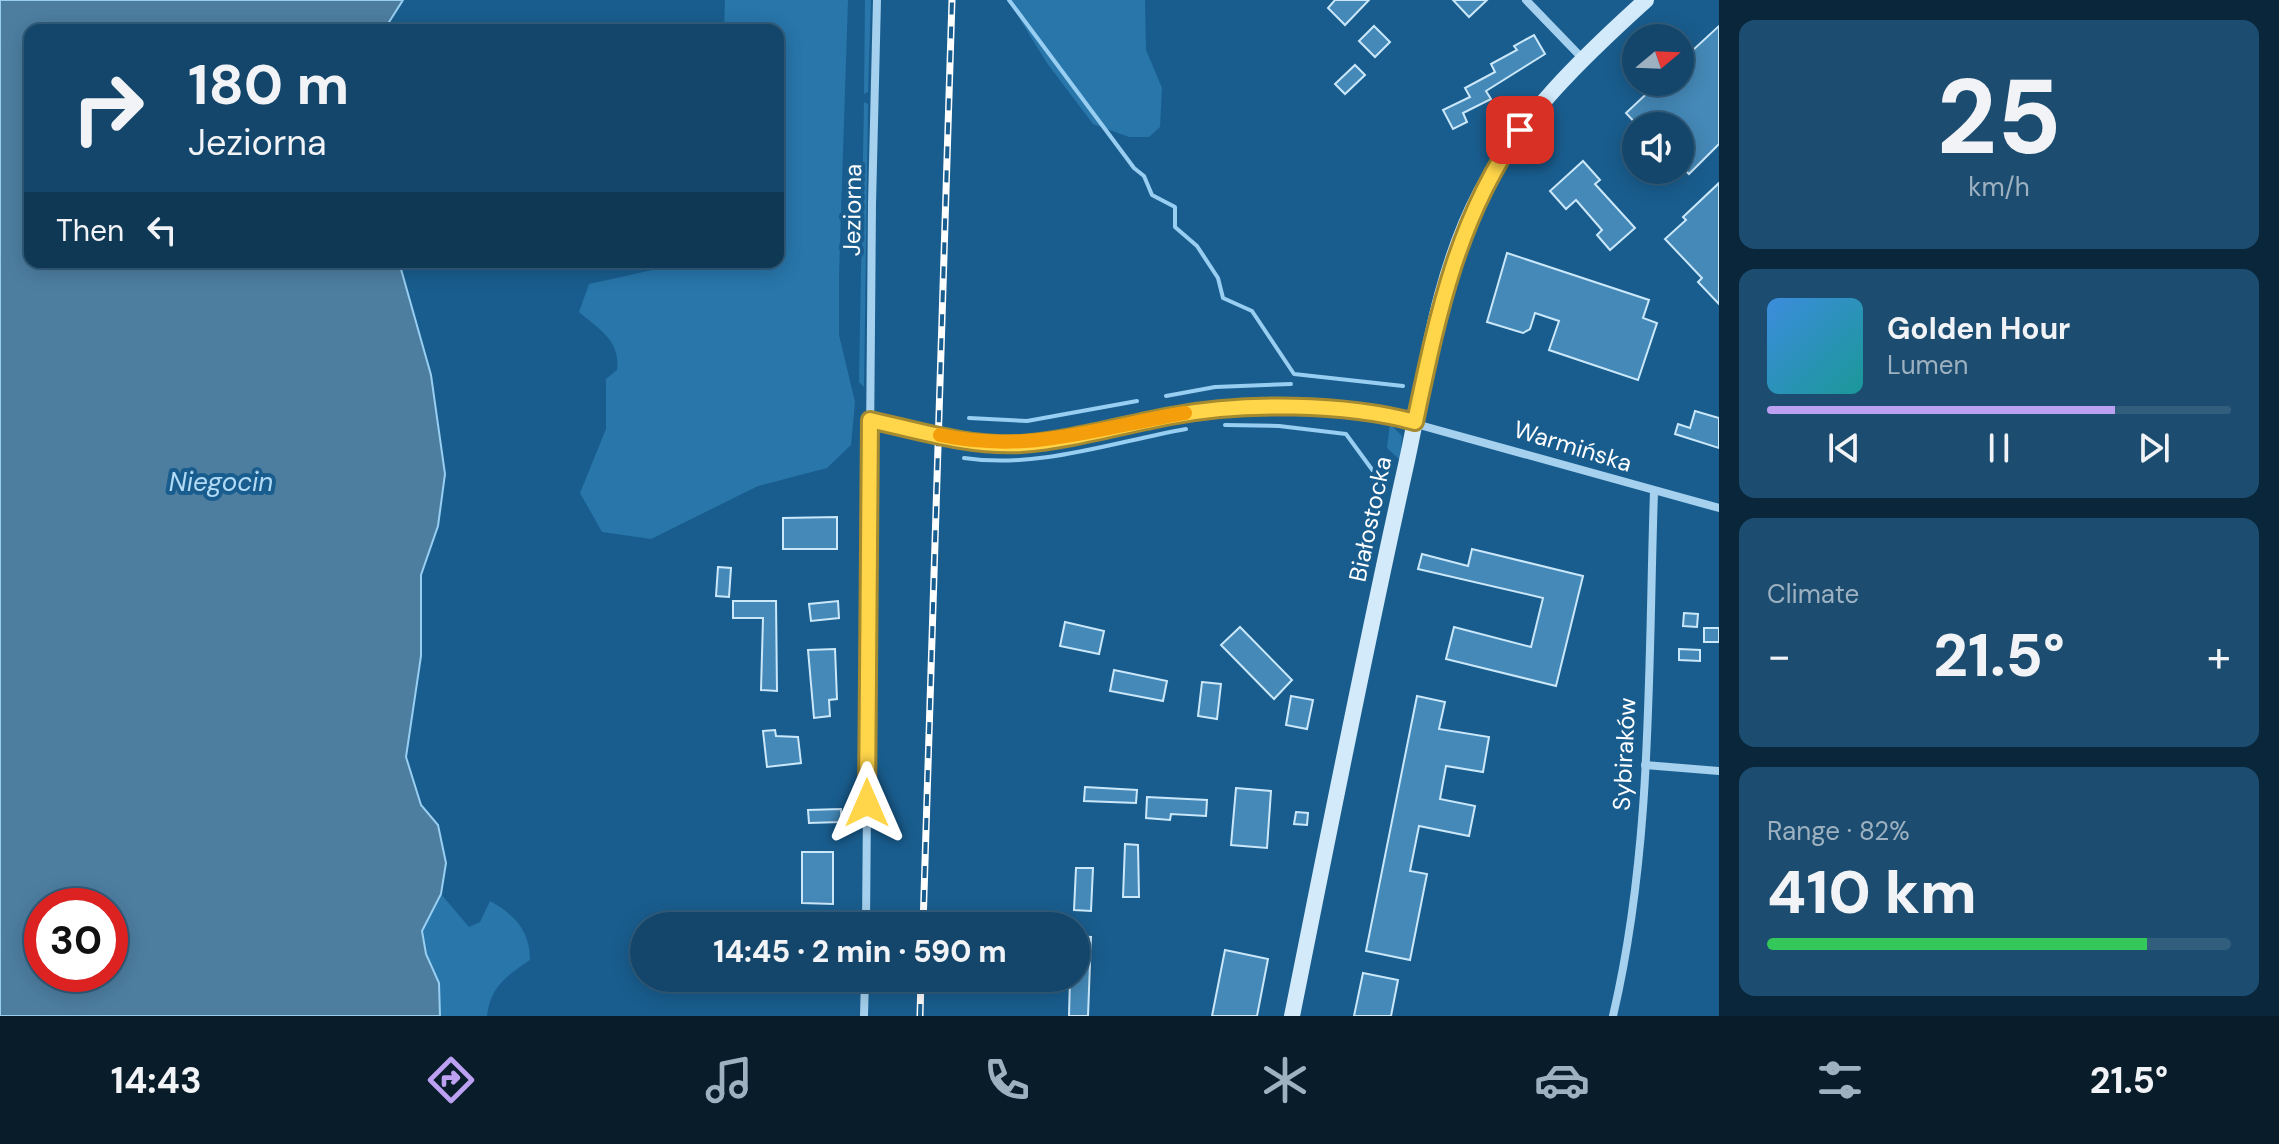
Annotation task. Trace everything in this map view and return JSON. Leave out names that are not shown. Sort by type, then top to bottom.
[{"type":"street","name":"Jeziorna","points":[[866,912],[877,0]]},
{"type":"street","points":[[1526,0],[1583,59]]},
{"type":"street","name":"Białostocka","points":[[1292,1016],[1436,321],[1463,231],[1479,196],[1533,113],[1583,59],[1646,0]]},
{"type":"street","points":[[870,420],[999,444],[1047,440],[1173,415],[1244,407],[1327,410],[1415,422]]},
{"type":"street","name":"Warmińska","points":[[1415,422],[1719,508]]},
{"type":"street","name":"Sybiraków","points":[[1613,1016],[1637,867],[1645,765],[1654,492]]},
{"type":"street","points":[[1645,765],[1719,771]]},
{"type":"street","points":[[864,1016],[865,992]]},
{"type":"shaded area","points":[[725,0],[848,0],[839,335],[855,402],[851,445],[827,468],[758,486],[651,539],[602,532],[580,493],[606,429],[606,379],[617,370],[617,360],[616,351],[607,336],[579,312],[589,284],[658,268],[784,268],[784,24],[724,24]]},
{"type":"shaded area","points":[[865,0],[871,0],[868,92],[864,94]]},
{"type":"shaded area","points":[[1008,0],[1145,0],[1146,50],[1162,88],[1160,127],[1149,137],[1129,137],[1093,124],[1047,63]]},
{"type":"shaded area","points":[[864,102],[868,104],[864,387],[859,382]]},
{"type":"shaded area","points":[[1390,424],[1402,436],[1400,460],[1387,448]]},
{"type":"shaded area","points":[[441,894],[469,927],[480,922],[490,901],[514,918],[524,932],[530,960],[501,983],[492,998],[487,1016],[440,1016],[439,983],[426,954],[422,931]]},
{"type":"water","name":"Niegocin","points":[[0,0],[403,0],[388,24],[24,24],[24,268],[401,268],[431,375],[445,474],[438,526],[421,575],[421,656],[406,757],[421,805],[438,825],[446,863],[441,894],[422,931],[426,954],[439,983],[440,1016],[0,1016]]},
{"type":"building","points":[[1335,0],[1369,0],[1345,25],[1328,8]]},
{"type":"building","points":[[1453,0],[1487,0],[1469,17]]},
{"type":"building","points":[[1374,26],[1390,42],[1375,57],[1359,41]]},
{"type":"building","points":[[1719,26],[1719,144],[1694,169],[1694,112],[1627,112],[1644,96],[1694,96],[1694,49]]},
{"type":"building","points":[[1534,35],[1545,54],[1486,91],[1491,99],[1463,113],[1467,122],[1453,129],[1443,110],[1470,97],[1465,88],[1495,72],[1491,64],[1517,50],[1514,46]]},
{"type":"building","points":[[1355,65],[1365,75],[1345,94],[1335,84]]},
{"type":"building","points":[[1583,161],[1600,180],[1595,184],[1635,228],[1610,250],[1597,235],[1602,230],[1576,200],[1566,209],[1550,191]]},
{"type":"building","points":[[1719,183],[1719,304],[1698,282],[1702,278],[1665,239]]},
{"type":"building","points":[[1507,253],[1649,300],[1643,318],[1657,323],[1638,380],[1549,350],[1559,321],[1535,313],[1530,329],[1523,333],[1487,322]]},
{"type":"building","points":[[1695,411],[1719,418],[1719,448],[1675,434],[1678,424],[1690,428]]},
{"type":"building","points":[[837,517],[837,549],[783,549],[783,518]]},
{"type":"building","points":[[1472,549],[1583,576],[1556,686],[1446,659],[1454,627],[1531,647],[1543,598],[1418,569],[1422,554],[1468,566]]},
{"type":"building","points":[[718,567],[731,568],[729,597],[716,596]]},
{"type":"building","points":[[733,601],[776,601],[777,691],[761,690],[763,618],[733,618]]},
{"type":"building","points":[[838,601],[839,618],[811,621],[809,604]]},
{"type":"building","points":[[1684,613],[1698,614],[1697,627],[1683,626]]},
{"type":"building","points":[[1065,622],[1104,631],[1099,654],[1060,646]]},
{"type":"building","points":[[1240,627],[1292,680],[1274,699],[1221,645]]},
{"type":"building","points":[[1704,628],[1719,628],[1719,642],[1704,642]]},
{"type":"building","points":[[835,649],[837,699],[829,700],[830,716],[814,718],[808,650]]},
{"type":"building","points":[[1679,649],[1700,650],[1700,661],[1679,660]]},
{"type":"building","points":[[1114,670],[1167,681],[1163,701],[1110,691]]},
{"type":"building","points":[[1202,682],[1221,684],[1217,719],[1198,716]]},
{"type":"building","points":[[1291,696],[1313,700],[1307,729],[1286,725]]},
{"type":"building","points":[[1417,696],[1445,702],[1439,729],[1489,737],[1483,772],[1446,766],[1440,799],[1475,806],[1469,836],[1419,826],[1410,871],[1427,874],[1410,960],[1366,951]]},
{"type":"building","points":[[775,730],[776,736],[798,737],[801,763],[767,767],[763,731]]},
{"type":"building","points":[[1085,787],[1137,790],[1136,803],[1084,801]]},
{"type":"building","points":[[1236,788],[1271,791],[1267,848],[1231,845]]},
{"type":"building","points":[[1147,797],[1207,800],[1206,816],[1171,814],[1170,820],[1146,818]]},
{"type":"building","points":[[841,809],[841,822],[809,823],[808,810]]},
{"type":"building","points":[[1296,812],[1308,813],[1307,825],[1294,824]]},
{"type":"building","points":[[1125,844],[1138,845],[1139,897],[1123,897]]},
{"type":"building","points":[[802,852],[833,852],[833,904],[802,903]]},
{"type":"building","points":[[1076,868],[1093,868],[1091,911],[1074,910]]},
{"type":"building","points":[[1225,950],[1268,959],[1257,1016],[1212,1016]]},
{"type":"building","points":[[1363,973],[1398,980],[1391,1016],[1354,1016]]},
{"type":"building","points":[[1070,992],[1089,992],[1088,1016],[1069,1016]]},
{"type":"waterway","points":[[1009,0],[1134,168],[1144,176],[1152,195],[1175,207],[1175,227],[1197,246],[1218,278],[1223,298],[1252,311],[1294,374],[1403,386]]},
{"type":"waterway","points":[[1166,396],[1215,387],[1291,384]]},
{"type":"waterway","points":[[969,418],[1027,421],[1137,401]]},
{"type":"waterway","points":[[1225,425],[1279,426],[1346,434],[1387,490]]},
{"type":"waterway","points":[[964,458],[1020,460],[1048,457],[1186,429]]},
{"type":"railway","points":[[923,912],[952,0]]},
{"type":"railway","points":[[920,1016],[921,992]]},
{"type":"slow traffic","points":[[940,435],[981,443],[1021,444],[1185,413]]},
{"type":"route","points":[[867,803],[870,420],[999,444],[1021,444],[1173,415],[1244,407],[1315,409],[1415,422],[1436,321],[1463,231],[1492,171],[1520,130]]}]
